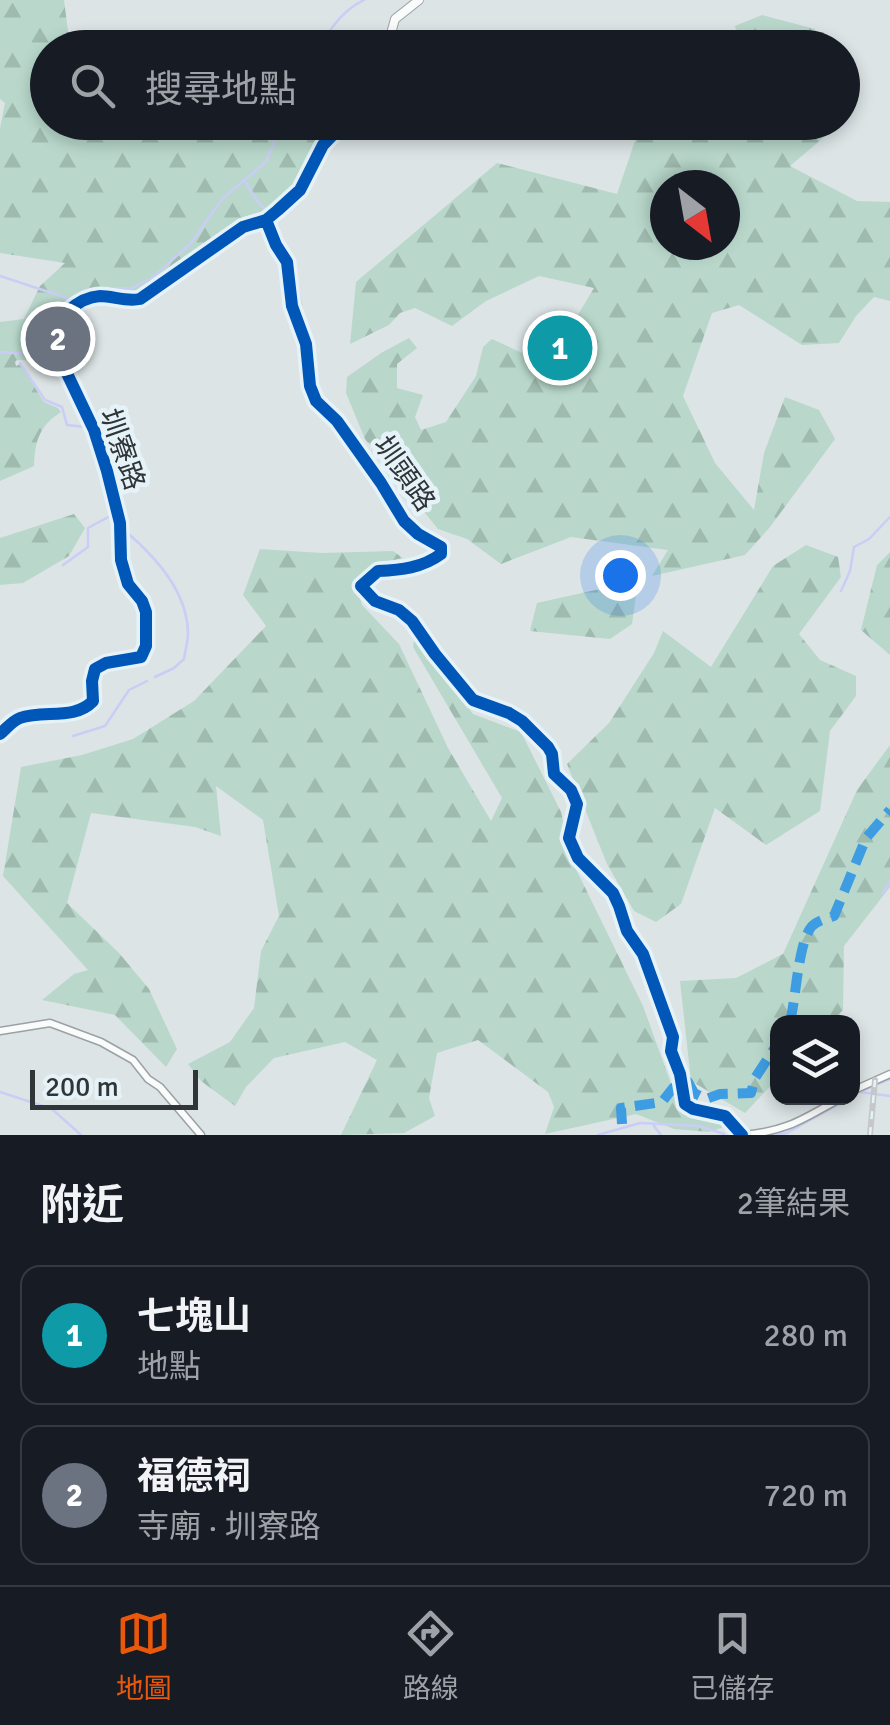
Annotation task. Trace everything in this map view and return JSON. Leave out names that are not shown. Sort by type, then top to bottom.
[{"type":"street","points":[[392,30],[395,20],[419,0]]},
{"type":"street","name":"圳寮路","points":[[0,734],[20,718],[87,707],[93,700],[96,669],[106,663],[141,657],[146,646],[146,612],[128,584],[121,560],[120,523],[107,470],[94,430],[52,342],[55,324],[91,297],[140,299],[243,227],[266,220],[300,190],[328,140]]},
{"type":"street","name":"圳頭路","points":[[266,220],[286,262],[292,306],[306,344],[310,386],[316,400],[346,434],[404,521],[441,547],[441,554],[433,560],[411,568],[378,571],[362,586],[375,602],[399,610],[412,621],[473,700],[509,712],[548,747],[554,774],[571,790],[577,804],[568,838],[578,858],[613,893],[626,931],[643,954],[672,1037],[686,1104],[725,1116],[742,1135],[788,1128],[829,1105]]},
{"type":"street","points":[[0,1031],[50,1023],[102,1042],[133,1060],[202,1135]]},
{"type":"street","points":[[860,1087],[890,1074]]},
{"type":"green space","points":[[0,0],[64,0],[68,30],[30,30],[30,140],[322,142],[298,189],[271,213],[139,296],[95,295],[81,300],[29,341],[37,347],[36,351],[46,351],[47,358],[17,360],[16,366],[20,364],[44,402],[61,412],[40,435],[34,466],[0,481],[0,322],[24,319],[40,286],[65,263],[0,253],[0,128],[5,103],[0,99]]},
{"type":"green space","points":[[762,15],[815,30],[736,30],[735,26]]},
{"type":"green space","points":[[635,140],[821,140],[790,166],[857,201],[890,202],[890,301],[874,297],[839,343],[802,345],[739,305],[712,313],[683,396],[715,463],[754,510],[764,453],[785,397],[819,410],[835,439],[745,555],[652,576],[668,550],[571,537],[501,564],[467,539],[438,529],[365,439],[346,393],[347,377],[409,338],[417,348],[397,364],[397,388],[423,395],[415,417],[421,430],[446,422],[476,376],[483,347],[492,339],[548,365],[594,288],[539,276],[486,301],[452,326],[415,308],[350,344],[356,282],[497,163],[617,194]]},
{"type":"green space","points":[[74,514],[85,528],[69,556],[23,583],[0,585],[0,538]]},
{"type":"green space","points":[[806,545],[838,557],[841,577],[799,634],[820,660],[856,676],[856,696],[830,731],[820,811],[766,845],[715,808],[681,904],[656,922],[634,911],[607,864],[567,764],[609,723],[654,653],[663,631],[711,667],[773,566]]},
{"type":"green space","points":[[260,549],[322,553],[393,551],[403,558],[379,563],[355,580],[362,605],[399,644],[448,748],[491,821],[502,798],[413,647],[415,635],[473,714],[521,732],[561,812],[572,861],[643,1006],[682,1114],[714,1118],[724,1127],[709,1132],[674,1129],[636,1114],[545,1134],[554,1107],[548,1092],[478,1040],[437,1053],[429,1098],[435,1116],[404,1133],[341,1135],[377,1060],[345,1042],[274,1058],[246,1087],[235,1106],[201,1081],[188,1064],[230,1042],[254,1008],[261,951],[279,916],[263,820],[216,786],[221,836],[195,827],[91,813],[67,903],[119,953],[149,989],[177,1049],[166,1067],[115,1015],[42,1000],[74,974],[88,970],[3,876],[21,767],[82,755],[133,739],[194,701],[266,626],[243,595]]},
{"type":"green space","points":[[890,552],[890,655],[861,630],[877,565]]},
{"type":"green space","points":[[618,585],[636,595],[632,624],[610,639],[530,631],[537,603]]},
{"type":"green space","points":[[890,745],[890,887],[844,946],[843,1010],[838,1015],[770,1015],[770,1086],[745,1113],[691,1081],[680,981],[736,978],[783,954],[857,790]]},
{"type":"waterway","points":[[330,30],[343,14],[364,0]]},
{"type":"waterway","points":[[52,320],[70,299],[89,289],[132,288],[152,278],[191,243],[223,198],[266,162],[275,140]]},
{"type":"waterway","points":[[245,181],[268,212]]},
{"type":"waterway","points":[[273,221],[296,274],[303,318]]},
{"type":"waterway","points":[[0,276],[70,299]]},
{"type":"waterway","points":[[16,355],[47,354],[50,329]]},
{"type":"waterway","points":[[0,352],[13,353]]},
{"type":"waterway","points":[[20,363],[45,400],[62,407],[67,425],[86,427],[96,464]]},
{"type":"waterway","points":[[99,473],[111,507]]},
{"type":"waterway","points":[[63,565],[88,547],[88,528],[112,515]]},
{"type":"waterway","points":[[841,591],[854,547],[869,539],[890,517]]},
{"type":"waterway","points":[[125,531],[168,576],[187,619],[184,659],[155,677]]},
{"type":"waterway","points":[[73,736],[105,726],[129,690],[147,681]]},
{"type":"waterway","points":[[883,893],[890,881]]},
{"type":"waterway","points":[[861,1091],[890,1079]]},
{"type":"waterway","points":[[0,1092],[52,1109],[81,1135]]},
{"type":"waterway","points":[[860,1092],[890,1096]]},
{"type":"waterway","points":[[776,1135],[787,1133],[837,1105]]},
{"type":"waterway","points":[[598,1135],[640,1123],[699,1126],[724,1134]]},
{"type":"waterway","points":[[654,1126],[661,1135]]},
{"type":"railway","points":[[870,1135],[875,1080]]},
{"type":"marked path","points":[[791,1015],[807,934],[814,924],[834,916],[866,838],[890,810]]},
{"type":"marked path","points":[[622,1124],[621,1108],[662,1102],[673,1088],[688,1082],[694,1093],[706,1099],[720,1094],[751,1093],[755,1078],[770,1055]]},
{"type":"cycle path","points":[[0,734],[20,718],[68,713],[85,707],[93,701],[95,669],[106,663],[141,657],[146,646],[146,612],[128,584],[121,560],[120,523],[107,471],[94,430],[52,342],[56,326],[67,312],[92,297],[140,299],[243,227],[266,220],[300,190],[328,140]]},
{"type":"cycle path","points":[[266,220],[287,262],[292,306],[306,344],[310,386],[316,401],[337,421],[404,521],[441,547],[441,554],[426,562],[378,571],[361,586],[375,601],[399,610],[412,621],[473,700],[522,721],[548,747],[554,774],[571,790],[577,804],[569,838],[578,858],[613,893],[627,931],[643,954],[673,1037],[671,1051],[685,1104],[725,1116],[742,1135]]},
{"type":"place","name":"福德祠","points":[[58,339]]},
{"type":"place","name":"七塊山","points":[[560,348]]}]
